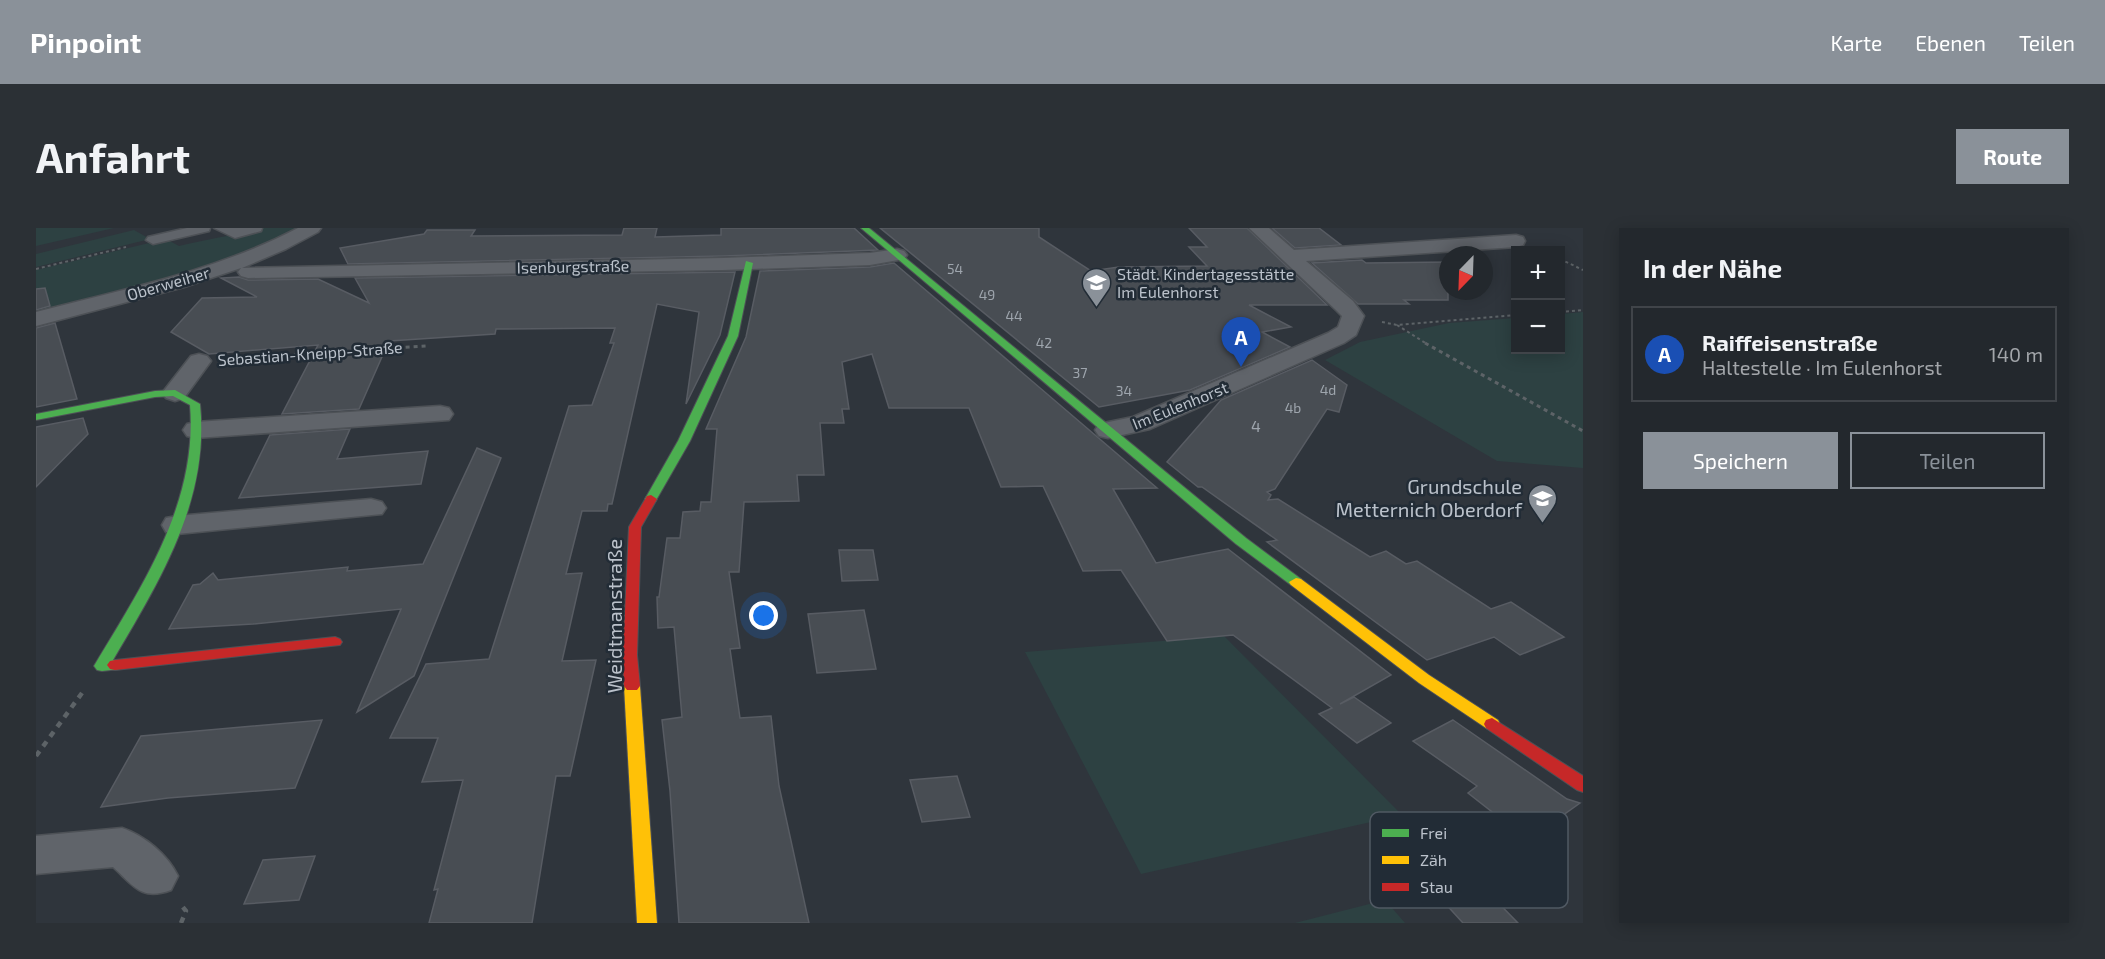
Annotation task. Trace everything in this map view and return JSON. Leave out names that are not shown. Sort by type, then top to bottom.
[{"type":"street","points":[[865,228],[1241,540],[1424,679],[1583,785]]},
{"type":"street","points":[[1258,228],[1292,256],[1353,316]]},
{"type":"street","points":[[1494,228],[1523,246]]},
{"type":"street","name":"Oberweiher","points":[[36,319],[200,275],[257,255],[304,232],[315,239],[330,270]]},
{"type":"street","points":[[1292,256],[1511,247]]},
{"type":"street","name":"Isenburgstraße","points":[[248,272],[748,263],[870,259],[897,255]]},
{"type":"street","name":"Weidtmanstraße","points":[[647,923],[630,655],[635,527],[684,441],[733,336],[748,263]]},
{"type":"street","name":"Im Eulenhorst","points":[[1108,430],[1141,423],[1336,338],[1348,330],[1353,316]]},
{"type":"street","name":"Sebastian-Kneipp-Straße","points":[[175,393],[199,361]]},
{"type":"street","points":[[36,417],[155,394],[175,393],[195,404],[194,468],[177,525],[143,595],[102,666]]},
{"type":"street","points":[[196,430],[440,414]]},
{"type":"street","points":[[177,525],[371,508]]},
{"type":"street","points":[[102,666],[335,642]]},
{"type":"street","points":[[36,855],[122,847],[156,876]]},
{"type":"lane","points":[[153,240],[204,228]]},
{"type":"lane","points":[[220,228],[240,234],[256,228]]},
{"type":"path","points":[[36,269],[153,240]]},
{"type":"path","points":[[1565,261],[1583,270]]},
{"type":"path","points":[[1565,312],[1583,310]]},
{"type":"path","points":[[1353,316],[1397,325],[1511,315]]},
{"type":"path","points":[[1397,325],[1440,352],[1583,431]]},
{"type":"path","name":"Sebastian-Kneipp-Straße","points":[[199,361],[426,346]]},
{"type":"path","points":[[36,756],[102,666]]},
{"type":"green space","points":[[36,228],[114,228],[36,246]]},
{"type":"green space","points":[[260,228],[296,228],[234,256],[169,278],[36,313],[36,270],[166,239],[179,246]]},
{"type":"green space","points":[[134,230],[150,239],[36,267],[36,254]]},
{"type":"green space","points":[[1583,312],[1583,468],[1497,461],[1325,360],[1360,342],[1449,323],[1511,318],[1511,354],[1565,354],[1565,314]]},
{"type":"green space","points":[[1224,636],[1399,812],[1370,812],[1370,822],[1141,874],[1025,652]]},
{"type":"green space","points":[[1370,904],[1370,908],[1392,908],[1405,923],[1295,923]]},
{"type":"building","points":[[624,228],[657,228],[655,237],[721,235],[721,228],[854,228],[878,250],[723,256],[348,264],[340,248],[424,234],[427,230],[475,230],[471,236],[622,235]]},
{"type":"building","points":[[880,228],[1039,228],[1039,237],[1091,271],[1119,267],[1207,266],[1189,247],[1207,247],[1189,228],[1247,228],[1327,305],[1249,305],[1291,327],[1262,332],[1290,347],[1190,390],[1099,407]]},
{"type":"building","points":[[1272,228],[1319,228],[1341,245],[1295,248]]},
{"type":"building","points":[[1362,260],[1366,263],[1439,262],[1439,300],[1404,300],[1409,304],[1358,304],[1312,263]]},
{"type":"building","points":[[894,263],[1157,488],[1113,489],[1156,563],[1228,549],[1391,675],[1340,704],[1354,697],[1391,723],[1357,743],[1319,714],[1332,708],[1233,635],[1167,641],[1121,570],[1083,571],[1043,486],[1001,487],[969,408],[889,408],[872,354],[842,362],[849,409],[842,409],[844,423],[820,423],[824,475],[797,475],[799,501],[744,502],[739,572],[729,572],[740,648],[730,649],[740,718],[771,716],[779,786],[809,923],[679,923],[670,791],[662,720],[682,717],[674,627],[658,628],[657,597],[659,597],[667,538],[680,538],[683,512],[700,511],[701,502],[711,502],[717,429],[706,429],[746,337],[760,271],[870,267]]},
{"type":"building","points":[[735,272],[720,335],[686,404],[699,312],[657,304],[612,504],[608,504],[607,511],[582,511],[566,574],[582,573],[562,661],[596,660],[570,776],[556,776],[532,923],[429,923],[438,889],[434,890],[463,780],[422,782],[438,738],[390,738],[426,664],[489,659],[569,406],[592,405],[614,343],[610,343],[615,328],[496,329],[495,334],[389,341],[359,409],[282,414],[318,345],[209,354],[171,332],[202,298],[257,297],[221,278],[318,279],[369,303],[355,278]]},
{"type":"building","points":[[45,288],[50,306],[36,310],[36,289]]},
{"type":"building","points":[[55,323],[77,399],[36,407],[36,328]]},
{"type":"building","points":[[1312,360],[1347,385],[1339,412],[1327,409],[1275,489],[1267,492],[1271,495],[1268,500],[1278,499],[1370,557],[1386,551],[1406,564],[1417,561],[1491,609],[1511,602],[1564,637],[1520,655],[1494,637],[1427,660],[1267,542],[1277,540],[1202,487],[1198,487],[1167,462],[1221,400]]},
{"type":"building","points":[[83,418],[88,434],[36,487],[36,427]]},
{"type":"building","points":[[350,429],[337,459],[428,451],[421,484],[239,498],[270,435]]},
{"type":"building","points":[[477,448],[501,458],[414,676],[357,712],[401,609],[253,624],[169,629],[193,585],[200,584],[213,573],[218,580],[348,567],[347,571],[423,564]]},
{"type":"building","points":[[839,550],[873,550],[878,580],[842,581]]},
{"type":"building","points":[[864,610],[876,669],[817,673],[808,614]]},
{"type":"building","points":[[322,720],[295,788],[168,798],[101,807],[141,736]]},
{"type":"building","points":[[1453,720],[1567,799],[1580,803],[1567,812],[1492,812],[1468,793],[1477,786],[1413,741]]},
{"type":"building","points":[[957,776],[970,817],[922,822],[910,780]]},
{"type":"building","points":[[315,856],[299,900],[244,904],[263,860]]},
{"type":"building","points":[[1449,908],[1503,908],[1518,923],[1463,923]]},
{"type":"traffic: fast","points":[[865,228],[1241,541],[1296,582]]},
{"type":"traffic: fast","points":[[651,499],[684,441],[733,336],[749,263]]},
{"type":"traffic: fast","points":[[36,417],[155,394],[175,393],[195,404],[197,441],[193,472],[185,501],[163,558],[102,666],[115,665]]},
{"type":"traffic: slow","points":[[1296,582],[1424,679],[1492,724]]},
{"type":"traffic: slow","points":[[632,686],[647,923]]},
{"type":"traffic: jam","points":[[632,686],[630,655],[635,527],[651,499]]},
{"type":"traffic: jam","points":[[115,665],[335,642]]},
{"type":"traffic: jam","points":[[1492,724],[1583,785]]},
{"type":"place","name":"Städt. Kindertagesstätte Im Eulenhorst","points":[[1096,308]]},
{"type":"place","name":"Raiffeisenstraße","points":[[1241,367]]},
{"type":"place","name":"Grundschule Metternich Oberdorf","points":[[1543,524]]}]
